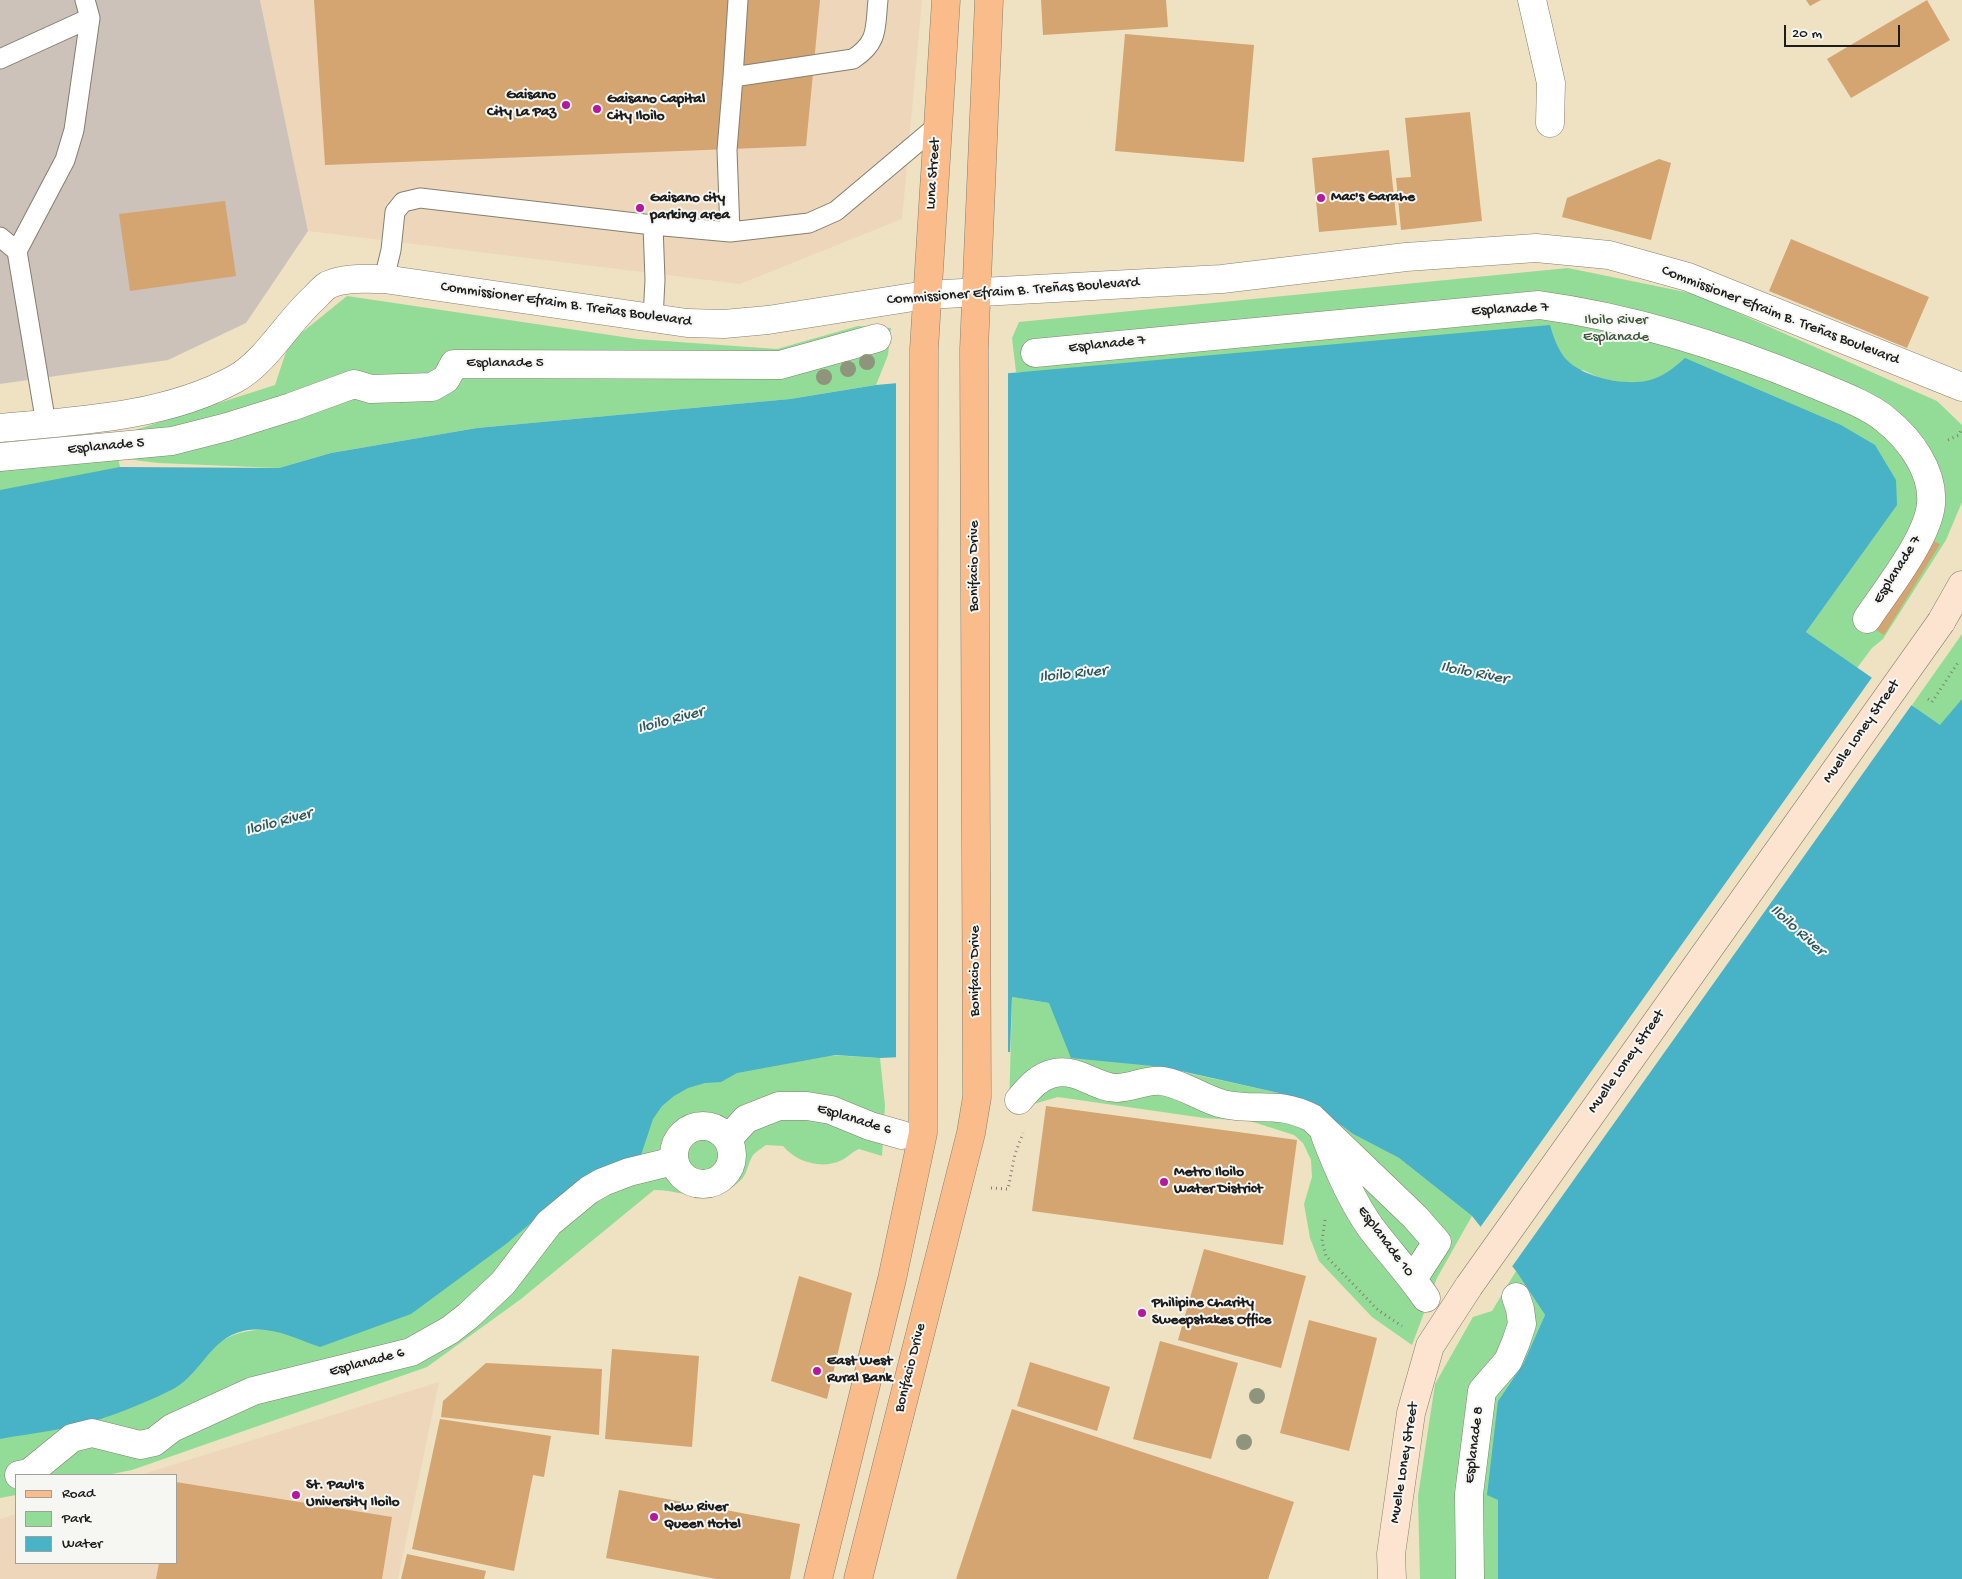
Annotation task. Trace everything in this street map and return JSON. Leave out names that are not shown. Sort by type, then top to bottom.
[{"type":"main road","name":"Luna Street","points":[[818,1579],[892,1279],[923,1134],[924,349],[946,0]]},
{"type":"main road","points":[[976,292],[989,0]]},
{"type":"main road","name":"Bonifacio Drive","points":[[858,1579],[969,1142],[977,1097],[974,349],[976,292]]},
{"type":"main road","name":"Muelle Loney Street","points":[[1392,1579],[1391,1554],[1411,1413],[1430,1346],[1469,1286],[1941,622],[1962,586]]},
{"type":"street","points":[[1532,0],[1551,83],[1550,123]]},
{"type":"street","name":"Commissioner Efraim B. Treñas Boulevard","points":[[0,428],[46,424],[140,411],[191,400],[237,378],[268,350],[306,305],[328,286],[353,278],[384,279],[653,319],[715,324],[768,320],[868,303],[926,296],[1222,278],[1406,257],[1536,248],[1609,254],[1688,277],[1962,387]]},
{"type":"street","name":"Esplanade 7","points":[[1034,352],[1539,305],[1592,313],[1673,332],[1740,354],[1843,396],[1886,419],[1918,454],[1929,480],[1931,504],[1922,535],[1867,619]]},
{"type":"street","name":"Esplanade 5","points":[[0,457],[172,441],[264,416],[354,384],[371,389],[432,387],[446,379],[454,364],[780,365],[877,338]]},
{"type":"street","name":"Esplanade 10","points":[[1019,1100],[1032,1084],[1055,1073],[1078,1074],[1117,1088],[1146,1082],[1163,1081],[1184,1087],[1209,1100],[1224,1104],[1281,1107],[1297,1110],[1312,1118],[1415,1217],[1437,1242],[1419,1288],[1371,1227],[1339,1174],[1322,1129]]},
{"type":"street","name":"Esplanade 6","points":[[728,1139],[746,1119],[779,1106],[807,1106],[831,1110],[870,1126],[902,1134]]},
{"type":"street","points":[[711,1126],[720,1131],[732,1146],[731,1165],[720,1180],[711,1183],[692,1182],[678,1170],[674,1161],[674,1150],[677,1141],[683,1133],[692,1128],[711,1126]]},
{"type":"street","name":"Esplanade 6","points":[[25,1474],[72,1438],[92,1433],[140,1446],[154,1442],[172,1428],[253,1392],[411,1352],[450,1330],[468,1316],[503,1283],[549,1223],[589,1190],[603,1182],[630,1172],[674,1161]]},
{"type":"street","name":"Esplanade 8","points":[[1470,1579],[1468,1494],[1482,1391],[1508,1361],[1522,1324],[1516,1297]]},
{"type":"street","name":"Esplanade 6","points":[[0,1478],[15,1476]]},
{"type":"lane","points":[[730,232],[727,150],[738,0]]},
{"type":"lane","points":[[733,77],[853,58],[867,49],[875,32],[878,0]]},
{"type":"lane","points":[[0,58],[87,9]]},
{"type":"lane","points":[[46,424],[17,251],[65,160],[74,130],[87,9]]},
{"type":"lane","points":[[384,279],[391,250],[395,212],[403,202],[420,198],[730,232],[809,223],[836,211],[938,126]]},
{"type":"lane","points":[[653,225],[655,280],[653,319]]},
{"type":"lane","points":[[0,237],[17,251]]},
{"type":"path","points":[[1959,435],[1962,428]]},
{"type":"shaded area","points":[[0,0],[260,0],[308,231],[246,323],[168,360],[0,384]]},
{"type":"shaded area","name":"Gaisano Capital City Iloilo","points":[[260,0],[922,0],[902,219],[740,284],[308,231]]},
{"type":"shaded area","name":"St. Paul's University Iloilo","points":[[439,1382],[398,1579],[0,1579],[0,1519],[15,1514],[15,1564],[178,1564],[178,1474],[143,1474]]},
{"type":"green space","name":"Iloilo River Esplanade","points":[[1568,268],[1695,294],[1937,401],[1962,425],[1962,502],[1946,540],[1883,639],[1872,648],[1857,668],[1806,632],[1861,555],[1628,383],[1602,379],[1583,370],[1016,372],[1012,338],[1019,322]]},
{"type":"green space","points":[[347,296],[637,339],[777,349],[858,326],[891,328],[888,355],[876,385],[790,399],[477,428],[331,453],[279,468],[158,463],[118,458],[120,467],[92,500],[0,530],[0,446],[132,431],[275,385],[289,343]]},
{"type":"green space","points":[[1962,634],[1962,763],[1912,705]]},
{"type":"green space","points":[[1012,997],[1049,1003],[1183,1072],[1279,1093],[1316,1107],[1353,1134],[1399,1158],[1472,1216],[1437,1278],[1412,1345],[1372,1317],[1319,1261],[1310,1238],[1304,1204],[1312,1177],[1311,1160],[1303,1143],[1294,1135],[1250,1121],[1204,1118],[1058,1097],[1009,1111]]},
{"type":"green space","points":[[707,1048],[880,1058],[885,1105],[882,1156],[859,1149],[834,1163],[818,1164],[802,1160],[788,1152],[783,1146],[766,1145],[752,1157],[742,1179],[731,1189],[720,1194],[710,1197],[654,1190],[521,1299],[427,1367],[132,1470],[112,1474],[15,1474],[15,1495],[0,1498],[0,1392],[184,1381],[193,1373],[211,1349],[227,1338],[255,1330],[275,1330]]},
{"type":"green space","points":[[1516,1271],[1545,1315],[1523,1364],[1498,1401],[1498,1579],[1420,1579],[1418,1496],[1435,1384],[1473,1317],[1492,1311]]},
{"type":"water","name":"Iloilo River","points":[[1550,325],[1564,357],[1571,364],[1592,375],[1616,381],[1640,382],[1660,377],[1685,358],[1841,425],[1875,445],[1896,480],[1897,505],[1806,632],[1940,725],[1962,699],[1962,1579],[1498,1579],[1498,1500],[1487,1495],[1498,1401],[1523,1364],[1545,1315],[1516,1271],[1472,1216],[1399,1158],[1353,1134],[1316,1107],[1279,1093],[1163,1067],[1071,1058],[1049,1003],[1012,997],[1010,1052],[880,1058],[835,1055],[737,1073],[721,1082],[705,1083],[688,1088],[662,1106],[653,1119],[641,1155],[593,1171],[506,1244],[411,1314],[320,1347],[273,1331],[243,1331],[222,1341],[175,1388],[148,1401],[85,1423],[0,1439],[0,490],[120,467],[279,468],[331,453],[477,428],[790,399],[876,385]]},
{"type":"pier","points":[[1008,371],[1008,1055],[896,1060],[896,380]]},
{"type":"pier","points":[[1873,676],[1913,703],[1511,1268],[1479,1229]]},
{"type":"building","name":"Gaisano City La Paz","points":[[314,0],[820,0],[806,146],[325,165]]},
{"type":"building","points":[[1041,0],[1166,0],[1168,27],[1043,35]]},
{"type":"building","points":[[1806,0],[1821,0],[1810,6]]},
{"type":"building","points":[[1927,0],[1950,40],[1851,98],[1827,59]]},
{"type":"building","points":[[1125,34],[1254,45],[1244,162],[1115,151]]},
{"type":"building","points":[[1470,112],[1482,221],[1401,230],[1396,178],[1411,177],[1405,118]]},
{"type":"building","points":[[1389,150],[1397,225],[1319,232],[1312,158]]},
{"type":"building","points":[[1659,159],[1671,163],[1651,240],[1562,217],[1567,198]]},
{"type":"building","points":[[225,201],[236,276],[130,291],[119,214]]},
{"type":"building","points":[[1791,239],[1929,297],[1907,348],[1769,291]]},
{"type":"building","points":[[1932,540],[1940,544],[1884,635],[1876,630]]},
{"type":"building","name":"Metro Iloilo Water District","points":[[1046,1106],[1297,1140],[1283,1245],[1032,1211]]},
{"type":"building","points":[[1204,1249],[1306,1276],[1281,1368],[1178,1340]]},
{"type":"building","points":[[799,1276],[852,1293],[827,1399],[771,1381]]},
{"type":"building","points":[[1309,1320],[1377,1338],[1349,1451],[1280,1433]]},
{"type":"building","points":[[1160,1341],[1238,1363],[1211,1459],[1133,1439]]},
{"type":"building","points":[[612,1349],[699,1356],[692,1447],[605,1439]]},
{"type":"building","points":[[1030,1362],[1110,1387],[1097,1431],[1017,1406]]},
{"type":"building","points":[[486,1363],[602,1369],[599,1435],[441,1417],[443,1401]]},
{"type":"building","points":[[1012,1409],[1294,1502],[1268,1579],[956,1579]]},
{"type":"building","points":[[440,1419],[551,1436],[544,1477],[533,1475],[514,1571],[412,1549]]},
{"type":"building","points":[[178,1482],[392,1517],[382,1579],[156,1579],[159,1564],[178,1564]]},
{"type":"building","points":[[619,1490],[800,1524],[790,1579],[716,1579],[606,1558]]},
{"type":"building","points":[[407,1554],[486,1571],[484,1579],[401,1579]]},
{"type":"place","name":"Gaisano City La Paz","points":[[566,105]]},
{"type":"place","name":"Gaisano Capital City Iloilo","points":[[597,109]]},
{"type":"place","name":"Mac's Garahe","points":[[1321,198]]},
{"type":"place","name":"Gaisano city parking area","points":[[640,208]]},
{"type":"place","name":"Metro Iloilo Water District","points":[[1164,1182]]},
{"type":"place","name":"Philipine Charity Sweepstakes Office","points":[[1142,1313]]},
{"type":"place","name":"East West Rural Bank","points":[[817,1371]]},
{"type":"place","name":"St. Paul's University Iloilo","points":[[296,1495]]},
{"type":"place","name":"New River Queen Hotel","points":[[654,1517]]}]
